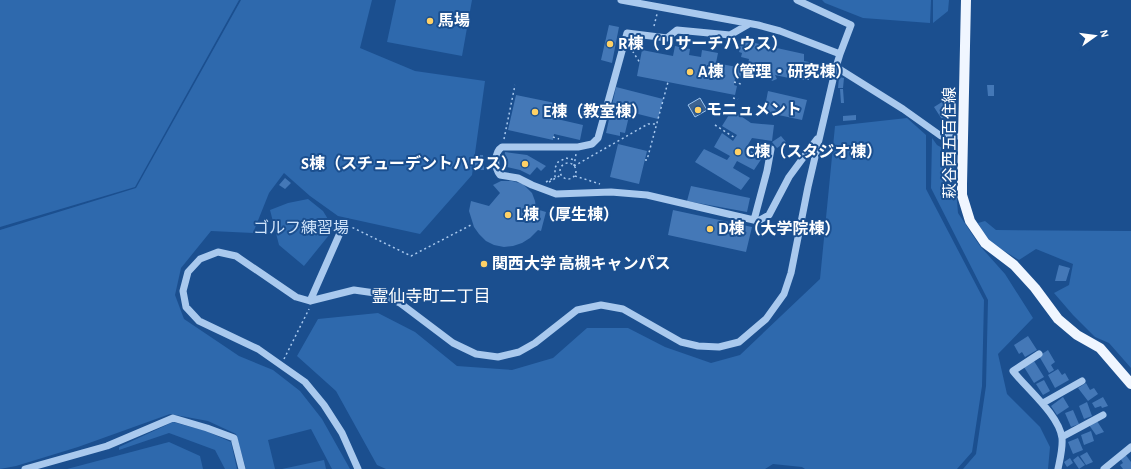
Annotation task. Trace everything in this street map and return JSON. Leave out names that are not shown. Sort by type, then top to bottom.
[{"type":"main road","name":"萩谷西五百住線","points":[[966,0],[962,195],[970,221],[985,243],[1014,265],[1035,288],[1058,319],[1077,335],[1100,348],[1131,384]]},
{"type":"street","points":[[621,0],[663,5],[758,25],[780,31],[840,54]]},
{"type":"street","points":[[358,469],[342,433],[324,405],[305,382],[282,364],[258,349],[199,321],[186,307],[183,292],[188,272],[200,260],[218,252],[236,256],[296,297],[311,302],[354,290],[382,294],[400,303],[453,343],[476,354],[498,357],[519,352],[535,344],[577,310],[600,305],[623,309],[681,342],[692,345],[719,347],[739,342],[766,319],[784,294],[791,273],[808,187],[836,67],[851,26],[797,0]]},
{"type":"street","points":[[749,24],[730,35],[677,30],[667,38],[626,33],[598,138],[592,144],[578,147],[502,147],[498,149],[497,152],[496,167],[500,175],[518,178],[556,194],[605,192],[647,195],[758,221],[769,215],[789,177],[820,136]]},
{"type":"street","points":[[836,67],[903,109],[941,136],[964,136]]},
{"type":"street","points":[[754,220],[767,171],[771,149],[759,146]]},
{"type":"street","points":[[311,302],[340,233]]},
{"type":"street","points":[[1039,354],[1013,371],[1043,403],[1054,419],[1062,437],[1058,469]]},
{"type":"street","points":[[1043,403],[1082,381]]},
{"type":"street","points":[[1062,437],[1103,415]]},
{"type":"street","points":[[26,469],[107,446],[173,418],[234,438],[242,469]]},
{"type":"street","points":[[1104,469],[1131,446]]},
{"type":"path","points":[[654,26],[663,5]]},
{"type":"path","points":[[625,38],[640,63]]},
{"type":"path","points":[[645,160],[648,160],[668,82]]},
{"type":"path","points":[[734,82],[741,84]]},
{"type":"path","points":[[502,147],[515,85]]},
{"type":"path","points":[[733,98],[738,99]]},
{"type":"path","points":[[574,166],[648,124],[657,124]]},
{"type":"path","points":[[715,126],[735,138]]},
{"type":"path","points":[[574,176],[576,171],[574,166],[578,147]]},
{"type":"path","points":[[554,175],[554,168],[558,162],[566,158],[575,160]]},
{"type":"path","points":[[574,166],[569,163],[564,164],[560,168],[562,177],[567,179],[574,176],[600,184],[605,192]]},
{"type":"path","points":[[339,221],[411,256],[471,225]]},
{"type":"path","points":[[282,364],[311,302]]},
{"type":"green space","points":[[0,0],[239,0],[135,187],[0,227]]},
{"type":"green space","points":[[241,0],[372,0],[360,48],[415,71],[485,81],[472,175],[420,234],[338,216],[310,196],[284,173],[269,193],[253,233],[211,231],[181,268],[175,295],[184,319],[239,356],[273,370],[300,391],[322,419],[350,469],[332,469],[311,429],[268,440],[275,469],[246,469],[236,434],[208,421],[170,414],[78,447],[16,466],[0,469],[0,230],[136,188]]},
{"type":"green space","name":"馬場","points":[[396,0],[472,0],[462,56],[387,42]]},
{"type":"green space","points":[[822,0],[931,0],[930,23],[863,18],[825,3]]},
{"type":"green space","points":[[933,0],[949,0],[948,11],[933,23]]},
{"type":"green space","points":[[907,118],[926,135],[926,189],[984,300],[982,386],[972,452],[957,469],[805,469],[802,467],[773,464],[765,469],[386,469],[377,465],[336,391],[297,356],[318,319],[378,313],[415,332],[457,366],[512,370],[553,358],[587,328],[628,328],[665,347],[711,363],[740,355],[820,279],[835,126]]},
{"type":"green space","points":[[932,138],[937,145],[953,154],[958,213],[980,246],[1005,274],[1033,318],[998,354],[1007,394],[1040,427],[1050,447],[1048,469],[963,469],[976,454],[986,386],[988,300],[931,188]]},
{"type":"green space","name":"ゴルフ練習場","points":[[308,199],[323,211],[334,229],[304,266],[279,245],[270,210],[288,203]]},
{"type":"green space","points":[[985,221],[996,230],[1131,231],[1131,368],[1109,343],[1095,337],[1054,293],[1069,285],[1073,264],[1036,249],[1019,260],[988,241],[978,223]]},
{"type":"green space","points":[[173,422],[206,431],[231,442],[237,469],[225,469],[215,450],[169,433],[119,450],[119,447]]},
{"type":"green space","points":[[169,442],[200,456],[203,469],[67,469]]},
{"type":"green space","points":[[324,460],[326,469],[282,469]]},
{"type":"shaded area","points":[[700,98],[707,110],[695,117],[688,105]]},
{"type":"building","name":"R棟（リサーチハウス）","points":[[609,25],[619,27],[612,63],[601,60]]},
{"type":"building","points":[[741,40],[804,54],[804,61],[819,64],[811,77],[805,80],[775,75],[777,79],[772,81],[770,77],[758,75],[759,72],[747,69],[749,59],[741,57],[742,53],[739,52]]},
{"type":"building","name":"A棟（管理・研究棟）","points":[[675,46],[690,49],[689,55],[701,57],[702,50],[718,53],[716,63],[742,68],[740,79],[735,78],[734,85],[737,86],[735,95],[637,76],[642,50],[673,56]]},
{"type":"building","points":[[839,77],[844,78],[843,88],[838,88]]},
{"type":"building","points":[[987,85],[994,85],[994,96],[988,96]]},
{"type":"building","points":[[616,87],[663,99],[658,119],[630,112],[625,133],[620,132],[620,136],[606,133]]},
{"type":"building","points":[[840,89],[843,89],[844,103],[841,103]]},
{"type":"building","points":[[768,91],[807,100],[802,120],[764,112]]},
{"type":"building","name":"E棟（教室棟）","points":[[516,95],[560,104],[557,119],[583,125],[580,140],[554,134],[553,140],[508,130]]},
{"type":"building","points":[[942,102],[950,116],[943,121],[934,107]]},
{"type":"building","name":"C棟（スタジオ棟）","points":[[732,110],[751,123],[774,125],[772,141],[752,138],[746,148],[762,158],[754,170],[737,161],[733,168],[750,178],[741,190],[695,162],[704,149],[727,160],[730,156],[714,147],[722,133],[733,141],[737,135],[722,126]]},
{"type":"building","points":[[856,115],[856,120],[843,121],[843,116]]},
{"type":"building","points":[[781,136],[786,142],[777,148],[772,142]]},
{"type":"building","points":[[618,144],[647,151],[639,184],[610,177]]},
{"type":"building","name":"S棟（スチューデントハウス）","points":[[505,152],[527,155],[546,166],[541,171],[537,167],[530,175],[520,170],[507,167],[508,159],[504,159]]},
{"type":"building","points":[[474,155],[483,155],[484,170],[475,170]]},
{"type":"building","points":[[285,178],[291,183],[285,189],[279,185]]},
{"type":"building","name":"L棟（厚生棟）","points":[[501,181],[512,181],[523,184],[532,193],[536,209],[546,212],[541,231],[538,230],[530,238],[513,246],[504,247],[494,245],[486,241],[474,227],[469,211],[471,201],[489,206],[500,193],[493,185]]},
{"type":"building","points":[[691,186],[750,198],[747,212],[687,201]]},
{"type":"building","name":"D棟（大学院棟）","points":[[673,210],[752,227],[746,252],[668,235]]},
{"type":"building","points":[[1059,265],[1070,268],[1066,281],[1055,281]]},
{"type":"building","points":[[1028,336],[1037,350],[1025,357],[1022,352],[1019,354],[1014,345]]},
{"type":"building","points":[[1048,350],[1055,362],[1051,365],[1054,370],[1049,373],[1039,356]]},
{"type":"building","points":[[1034,361],[1044,377],[1034,383],[1024,367]]},
{"type":"building","points":[[1058,369],[1062,375],[1065,373],[1069,380],[1055,388],[1048,375]]},
{"type":"building","points":[[1044,380],[1050,391],[1043,395],[1036,384]]},
{"type":"building","points":[[1086,383],[1090,390],[1094,388],[1098,394],[1088,401],[1078,388]]},
{"type":"building","points":[[1063,397],[1069,407],[1057,415],[1051,406]]},
{"type":"building","points":[[1103,397],[1108,406],[1095,408],[1092,403]]},
{"type":"building","points":[[1087,402],[1092,416],[1084,419],[1079,406]]},
{"type":"building","points":[[1073,410],[1079,424],[1071,427],[1065,413]]},
{"type":"building","points":[[1097,421],[1104,432],[1096,435],[1089,425]]},
{"type":"building","points":[[1091,431],[1094,441],[1084,445],[1081,435]]},
{"type":"building","points":[[1078,438],[1083,450],[1073,454],[1068,442]]},
{"type":"building","points":[[1087,452],[1093,462],[1086,465],[1080,456]]},
{"type":"building","points":[[1125,454],[1131,462],[1131,469],[1123,469],[1120,465],[1123,463],[1120,458]]},
{"type":"building","points":[[1078,456],[1085,465],[1079,469],[1073,460]]},
{"type":"building","points":[[1070,458],[1073,463],[1067,467],[1064,462]]},
{"type":"place","name":"馬場","points":[[430,21]]},
{"type":"place","name":"R棟（リサーチハウス）","points":[[610,44]]},
{"type":"place","name":"A棟（管理・研究棟）","points":[[690,72]]},
{"type":"place","name":"モニュメント","points":[[698,110]]},
{"type":"place","name":"E棟（教室棟）","points":[[535,112]]},
{"type":"place","name":"C棟（スタジオ棟）","points":[[738,152]]},
{"type":"place","name":"S棟（スチューデントハウス）","points":[[525,164]]},
{"type":"place","name":"L棟（厚生棟）","points":[[508,215]]},
{"type":"place","name":"D棟（大学院棟）","points":[[710,229]]},
{"type":"place","name":"関西大学 高槻キャンパス","points":[[484,264]]},
{"type":"district","name":"霊仙寺町二丁目","points":[[431,296]]}]
